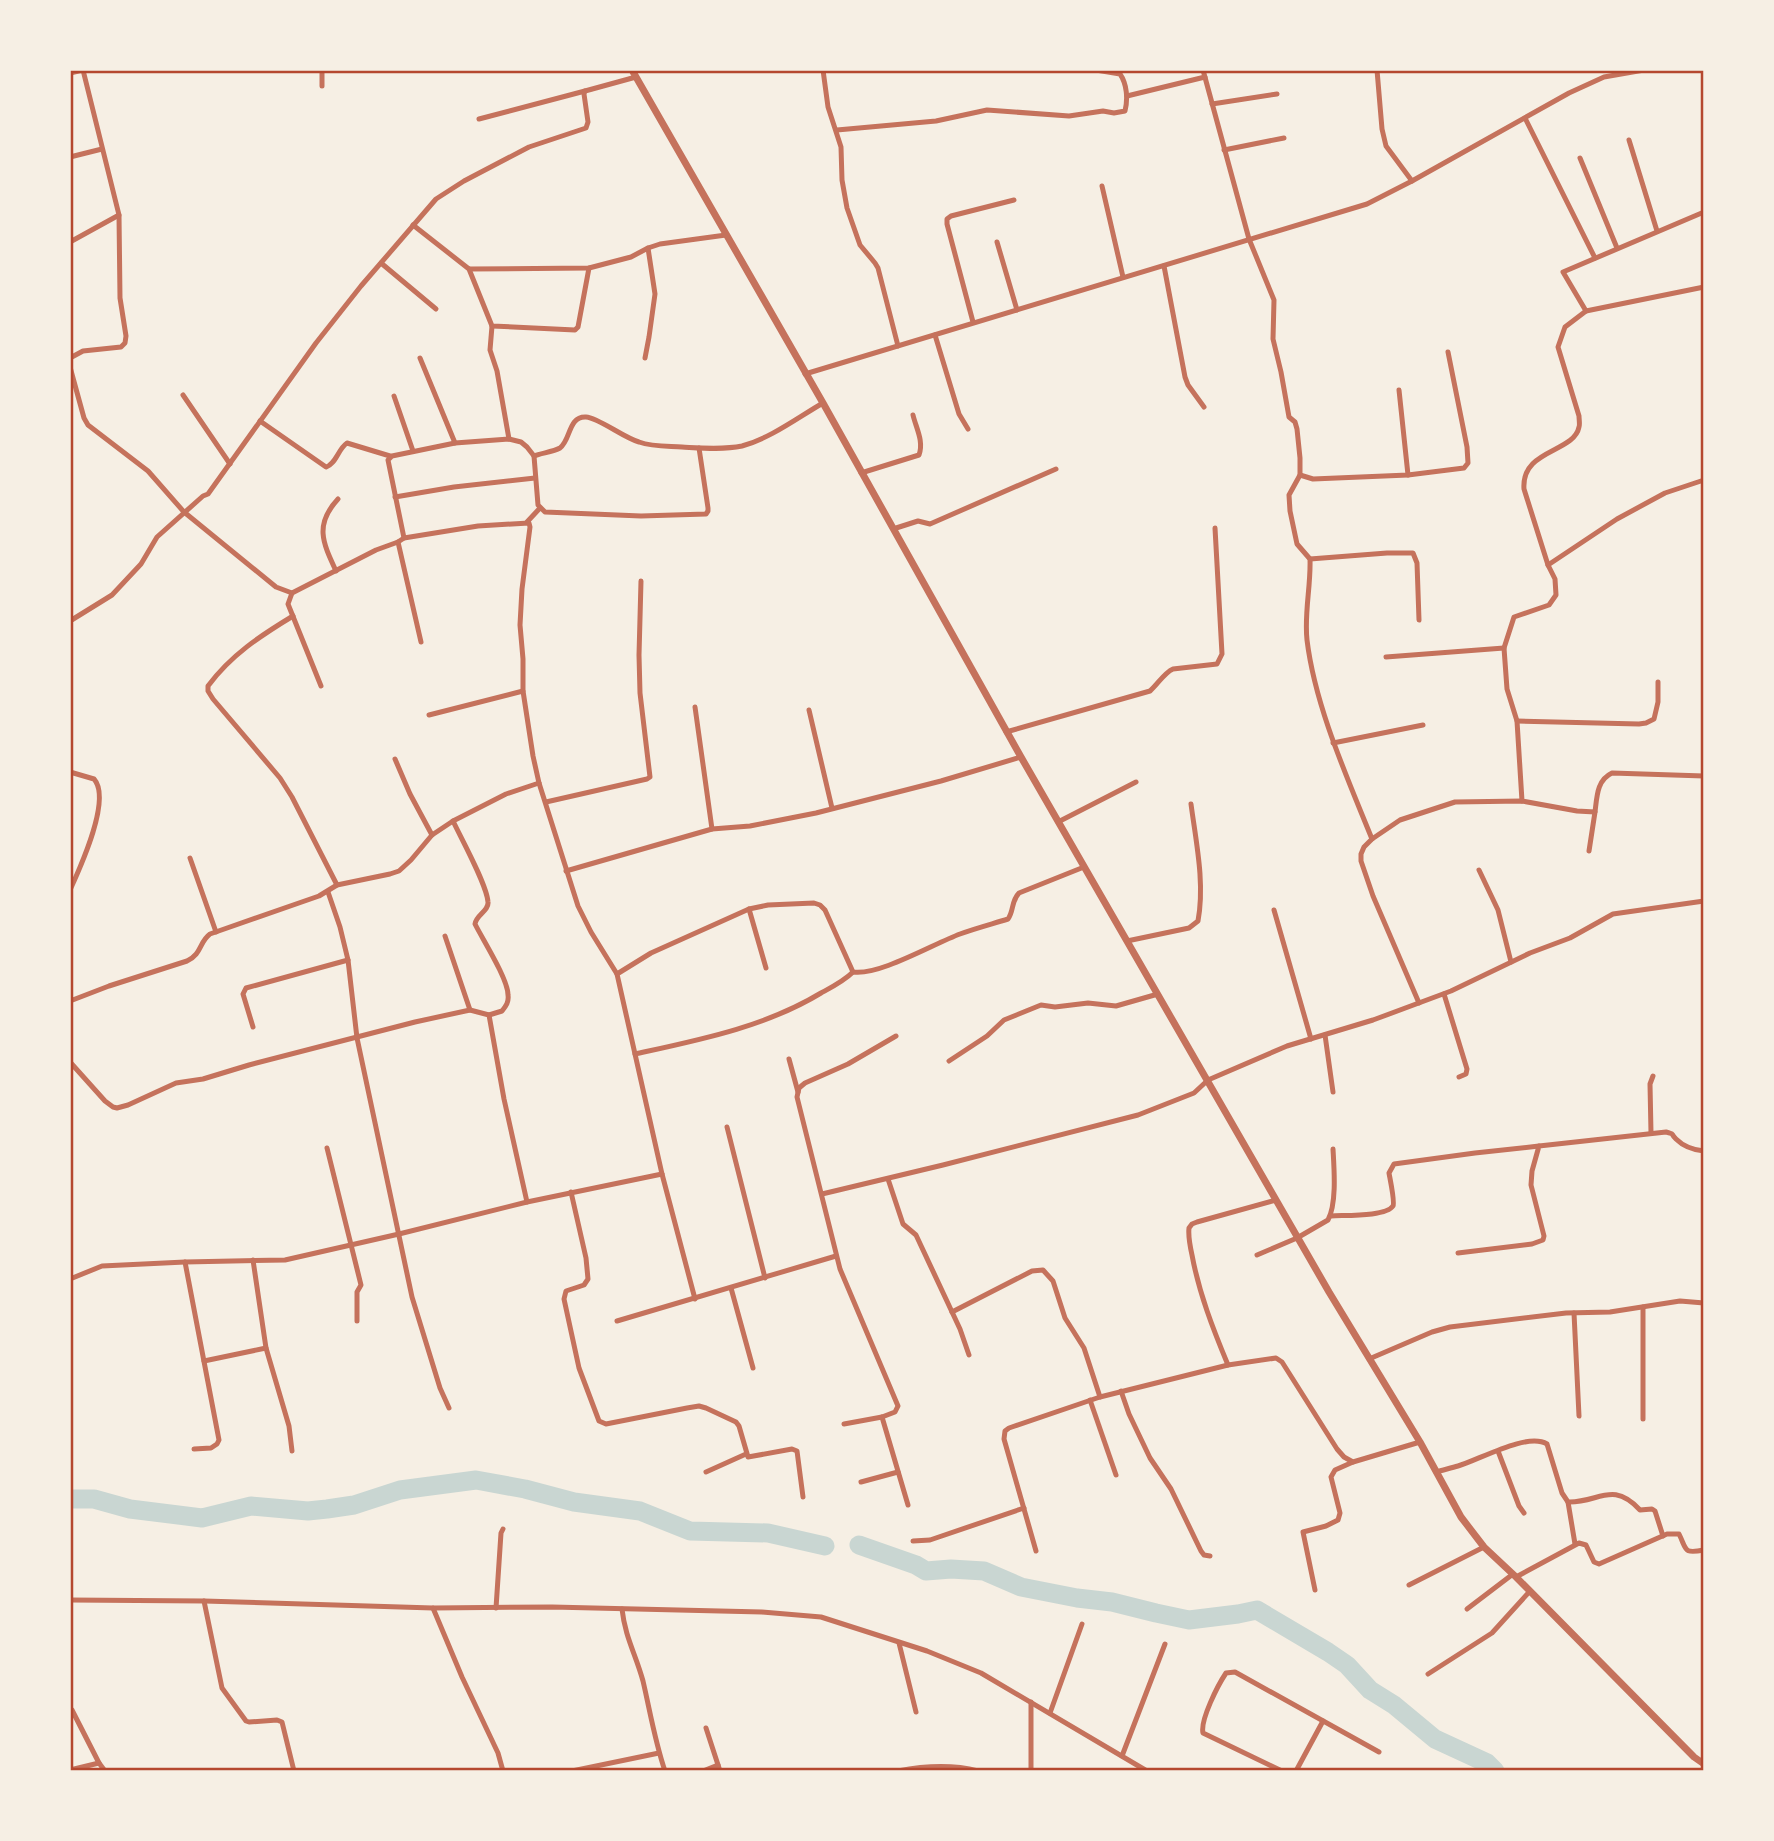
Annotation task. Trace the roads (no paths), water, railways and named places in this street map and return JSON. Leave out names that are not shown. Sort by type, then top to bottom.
[{"type":"street","points":[[70,73],[83,70],[119,215],[120,298],[126,336],[125,343],[121,346],[83,351],[70,358]]},
{"type":"street","points":[[321,86],[322,70]]},
{"type":"street","points":[[823,70],[826,98],[841,146],[842,180],[847,208],[860,245],[878,268],[898,346]]},
{"type":"street","points":[[837,130],[936,121],[988,110],[1069,116],[1103,111],[1122,112],[1126,108],[1127,96],[1123,76],[1096,70]]},
{"type":"street","points":[[1377,70],[1386,146],[1412,181]]},
{"type":"street","points":[[805,374],[1367,204],[1603,73],[1644,70]]},
{"type":"street","points":[[480,119],[585,91],[634,74],[823,403],[1006,732],[1297,1238],[1420,1442],[1461,1517],[1484,1547],[1704,1764]]},
{"type":"street","points":[[1127,96],[1204,74],[1249,239],[1273,300],[1273,339],[1282,372],[1289,417],[1295,422],[1297,429],[1300,475],[1289,495],[1290,511],[1297,544],[1310,559],[1307,638],[1316,684],[1334,743],[1372,839]]},
{"type":"street","points":[[70,621],[112,595],[141,564],[157,537],[208,494],[316,343],[436,199],[529,147],[586,128],[588,122],[585,91]]},
{"type":"street","points":[[1212,104],[1277,94]]},
{"type":"street","points":[[1525,118],[1595,258]]},
{"type":"street","points":[[1224,150],[1284,138]]},
{"type":"street","points":[[1629,140],[1657,231]]},
{"type":"street","points":[[70,158],[102,149]]},
{"type":"street","points":[[1580,158],[1618,248]]},
{"type":"street","points":[[1102,186],[1123,277]]},
{"type":"street","points":[[974,322],[947,219],[1014,200]]},
{"type":"street","points":[[1586,311],[1563,272],[1704,212]]},
{"type":"street","points":[[70,242],[119,215]]},
{"type":"street","points":[[413,225],[469,269],[492,326],[490,350],[497,372],[509,439]]},
{"type":"street","points":[[469,269],[589,268],[631,257],[666,243],[726,235]]},
{"type":"street","points":[[997,242],[1017,310]]},
{"type":"street","points":[[645,358],[654,294],[648,248]]},
{"type":"street","points":[[381,263],[436,309]]},
{"type":"street","points":[[1164,266],[1185,377],[1188,386],[1204,407]]},
{"type":"street","points":[[492,326],[575,330],[578,327],[589,268]]},
{"type":"street","points":[[1522,801],[1517,721],[1507,690],[1504,648],[1514,617],[1549,606],[1556,595],[1555,579],[1548,565],[1523,479],[1532,463],[1570,440],[1580,426],[1558,347],[1565,327],[1586,311],[1704,287]]},
{"type":"street","points":[[935,335],[959,414],[968,429]]},
{"type":"street","points":[[1300,475],[1313,479],[1408,475],[1464,468],[1468,463],[1467,447],[1448,352]]},
{"type":"street","points":[[420,358],[455,443]]},
{"type":"street","points":[[70,367],[88,425],[148,471],[184,513],[276,587],[292,593]]},
{"type":"street","points":[[1399,390],[1408,475]]},
{"type":"street","points":[[183,395],[230,464]]},
{"type":"street","points":[[394,396],[413,451]]},
{"type":"street","points":[[534,456],[562,446],[574,422],[584,417],[640,443],[699,448],[733,447],[772,433],[823,403]]},
{"type":"street","points":[[861,473],[919,454],[921,441],[912,415]]},
{"type":"street","points":[[260,421],[326,467],[330,467],[339,450],[347,443],[390,456],[455,443],[509,439],[525,444],[534,456],[540,508],[545,512],[562,514],[706,514],[708,508],[699,448]]},
{"type":"street","points":[[390,456],[388,460],[401,540],[421,642]]},
{"type":"street","points":[[892,529],[918,521],[930,524],[1056,469]]},
{"type":"street","points":[[395,497],[535,478]]},
{"type":"street","points":[[1548,565],[1617,519],[1665,493],[1704,480]]},
{"type":"street","points":[[336,571],[325,547],[323,529],[326,515],[338,499]]},
{"type":"street","points":[[321,686],[288,604],[292,593],[401,540],[478,526],[527,522],[540,508]]},
{"type":"street","points":[[527,522],[530,527],[520,625],[523,691],[533,756],[578,906],[617,975],[662,1174],[695,1299]]},
{"type":"street","points":[[1006,732],[1150,691],[1166,672],[1173,669],[1217,664],[1222,654],[1215,528]]},
{"type":"street","points":[[1310,559],[1412,553],[1417,563],[1419,620]]},
{"type":"street","points":[[546,802],[647,779],[651,775],[640,680],[641,581]]},
{"type":"street","points":[[293,616],[252,641],[228,662],[208,687],[208,691],[292,797],[337,885]]},
{"type":"street","points":[[1386,657],[1504,648]]},
{"type":"street","points":[[1517,721],[1646,723],[1654,719],[1658,702],[1658,682]]},
{"type":"street","points":[[429,715],[523,691]]},
{"type":"street","points":[[695,707],[712,829]]},
{"type":"street","points":[[809,710],[832,808]]},
{"type":"street","points":[[1334,743],[1423,725]]},
{"type":"street","points":[[566,871],[712,829],[750,826],[832,808],[941,781],[1021,757]]},
{"type":"street","points":[[395,759],[432,835]]},
{"type":"street","points":[[70,772],[94,779],[100,788],[90,844],[70,890]]},
{"type":"street","points":[[1589,851],[1599,785],[1612,773],[1704,776]]},
{"type":"street","points":[[1058,822],[1136,782]]},
{"type":"street","points":[[70,1001],[187,961],[197,955],[207,936],[216,932],[328,892],[337,885],[399,871],[432,835],[453,821],[506,794],[539,783]]},
{"type":"street","points":[[1419,1003],[1373,896],[1361,861],[1364,848],[1372,839],[1400,820],[1455,802],[1522,801],[1595,812]]},
{"type":"street","points":[[1127,941],[1188,928],[1198,921],[1200,873],[1191,804]]},
{"type":"street","points":[[70,1062],[105,1101],[117,1108],[176,1083],[203,1079],[415,1022],[470,1010],[489,1015],[499,1013],[505,1009],[508,995],[498,968],[475,924],[475,919],[486,909],[488,902],[453,821]]},
{"type":"street","points":[[190,858],[216,932]]},
{"type":"street","points":[[635,1054],[697,1040],[780,1016],[843,981],[852,972],[868,972],[888,966],[963,933],[1008,919],[1014,899],[1019,893],[1084,867]]},
{"type":"street","points":[[1479,870],[1498,910],[1511,962]]},
{"type":"street","points":[[328,892],[348,960],[357,1038],[417,1314],[449,1408]]},
{"type":"street","points":[[822,1194],[1138,1115],[1194,1093],[1208,1080],[1287,1046],[1444,994],[1570,938],[1613,914],[1704,901]]},
{"type":"street","points":[[617,975],[651,953],[749,909],[814,903],[825,910],[852,972]]},
{"type":"street","points":[[749,909],[766,968]]},
{"type":"street","points":[[1274,910],[1311,1038]]},
{"type":"street","points":[[445,936],[470,1010]]},
{"type":"street","points":[[253,1027],[243,994],[246,988],[348,960]]},
{"type":"street","points":[[948,1061],[987,1036],[1004,1020],[1041,1005],[1055,1007],[1088,1003],[1116,1006],[1157,994]]},
{"type":"street","points":[[1444,994],[1467,1069],[1466,1074],[1459,1077]]},
{"type":"street","points":[[489,1015],[527,1202]]},
{"type":"street","points":[[1325,1035],[1333,1092]]},
{"type":"street","points":[[798,1092],[805,1083],[848,1064],[896,1036]]},
{"type":"street","points":[[789,1059],[836,1256],[897,1401],[897,1411],[882,1417],[844,1423]]},
{"type":"street","points":[[1651,1133],[1650,1084],[1653,1076]]},
{"type":"street","points":[[727,1127],[765,1278]]},
{"type":"street","points":[[1331,1216],[1368,1214],[1391,1208],[1394,1202],[1389,1172],[1394,1164],[1666,1132],[1693,1150],[1704,1151]]},
{"type":"street","points":[[1458,1253],[1532,1244],[1543,1240],[1531,1185],[1539,1146]]},
{"type":"street","points":[[327,1148],[361,1285],[357,1292],[357,1321]]},
{"type":"street","points":[[1257,1255],[1297,1238],[1331,1216],[1333,1149]]},
{"type":"street","points":[[70,1279],[102,1266],[285,1260],[527,1202],[662,1174]]},
{"type":"street","points":[[888,1179],[903,1224],[916,1235],[953,1312],[969,1355]]},
{"type":"street","points":[[571,1192],[588,1279],[584,1285],[566,1291],[564,1299],[579,1368],[599,1421],[606,1424],[699,1406],[736,1422],[746,1454],[751,1457],[795,1450],[803,1497]]},
{"type":"street","points":[[1228,1365],[1195,1272],[1189,1228],[1196,1222],[1276,1200]]},
{"type":"street","points":[[617,1321],[836,1256]]},
{"type":"street","points":[[253,1260],[266,1348],[289,1426],[292,1451]]},
{"type":"street","points":[[185,1262],[219,1440],[218,1444],[211,1448],[194,1449]]},
{"type":"street","points":[[953,1312],[1032,1270],[1043,1270],[1053,1281],[1066,1321],[1084,1348],[1100,1396]]},
{"type":"street","points":[[731,1288],[753,1368]]},
{"type":"street","points":[[1369,1359],[1450,1327],[1574,1312],[1610,1312],[1680,1301],[1704,1303]]},
{"type":"street","points":[[1643,1307],[1643,1419]]},
{"type":"street","points":[[1574,1312],[1579,1416]]},
{"type":"street","points":[[204,1360],[266,1348]]},
{"type":"street","points":[[1036,1551],[1004,1439],[1005,1431],[1100,1396],[1228,1365],[1266,1358],[1279,1359],[1337,1449],[1353,1462]]},
{"type":"street","points":[[1121,1391],[1150,1458],[1171,1489],[1200,1550],[1204,1555],[1210,1556]]},
{"type":"street","points":[[1090,1400],[1116,1475]]},
{"type":"street","points":[[882,1417],[908,1504]]},
{"type":"street","points":[[1436,1472],[1518,1443],[1544,1441],[1562,1493],[1568,1502],[1575,1544]]},
{"type":"street","points":[[1315,1590],[1303,1532],[1338,1520],[1340,1513],[1331,1477],[1335,1470],[1420,1442]]},
{"type":"street","points":[[1498,1451],[1524,1513]]},
{"type":"street","points":[[706,1472],[746,1454]]},
{"type":"street","points":[[861,1482],[898,1472]]},
{"type":"street","points":[[1568,1502],[1613,1493],[1635,1504],[1640,1510],[1655,1511],[1663,1536]]},
{"type":"street","points":[[913,1541],[930,1540],[1024,1508]]},
{"type":"street","points":[[496,1608],[503,1529]]},
{"type":"street","points":[[1467,1609],[1514,1576],[1575,1544],[1586,1545],[1594,1562],[1599,1564],[1674,1533],[1679,1534],[1686,1550],[1704,1550]]},
{"type":"street","points":[[1409,1585],[1484,1547]]},
{"type":"street","points":[[1428,1674],[1492,1633],[1530,1591]]},
{"type":"street","points":[[70,1600],[762,1612],[810,1616],[843,1623],[981,1673],[1147,1771]]},
{"type":"street","points":[[204,1601],[222,1688],[246,1721],[282,1722],[294,1771]]},
{"type":"street","points":[[433,1608],[498,1753],[503,1771]]},
{"type":"street","points":[[622,1609],[624,1628],[642,1678],[665,1771]]},
{"type":"street","points":[[1050,1713],[1082,1624]]},
{"type":"street","points":[[899,1643],[916,1712]]},
{"type":"street","points":[[1122,1756],[1165,1644]]},
{"type":"street","points":[[1282,1771],[1203,1733],[1201,1728],[1208,1709],[1226,1673],[1235,1672],[1379,1752]]},
{"type":"street","points":[[1031,1702],[1031,1771]]},
{"type":"street","points":[[72,1710],[105,1771]]},
{"type":"street","points":[[1296,1771],[1323,1721]]},
{"type":"street","points":[[703,1771],[719,1768],[706,1728]]},
{"type":"street","points":[[572,1771],[659,1753]]},
{"type":"street","points":[[70,1770],[99,1763]]},
{"type":"street","points":[[898,1771],[936,1766],[978,1771]]},
{"type":"waterway","points":[[70,1499],[94,1499],[130,1509],[202,1518],[251,1506],[308,1511],[327,1509],[354,1505],[400,1490],[476,1480],[574,1502],[640,1511],[690,1531],[768,1533],[825,1546]]},
{"type":"waterway","points":[[859,1545],[926,1571],[984,1571],[1021,1587],[1112,1602],[1189,1620],[1257,1610],[1347,1665],[1370,1690],[1394,1705],[1435,1739],[1487,1763],[1495,1771]]}]
